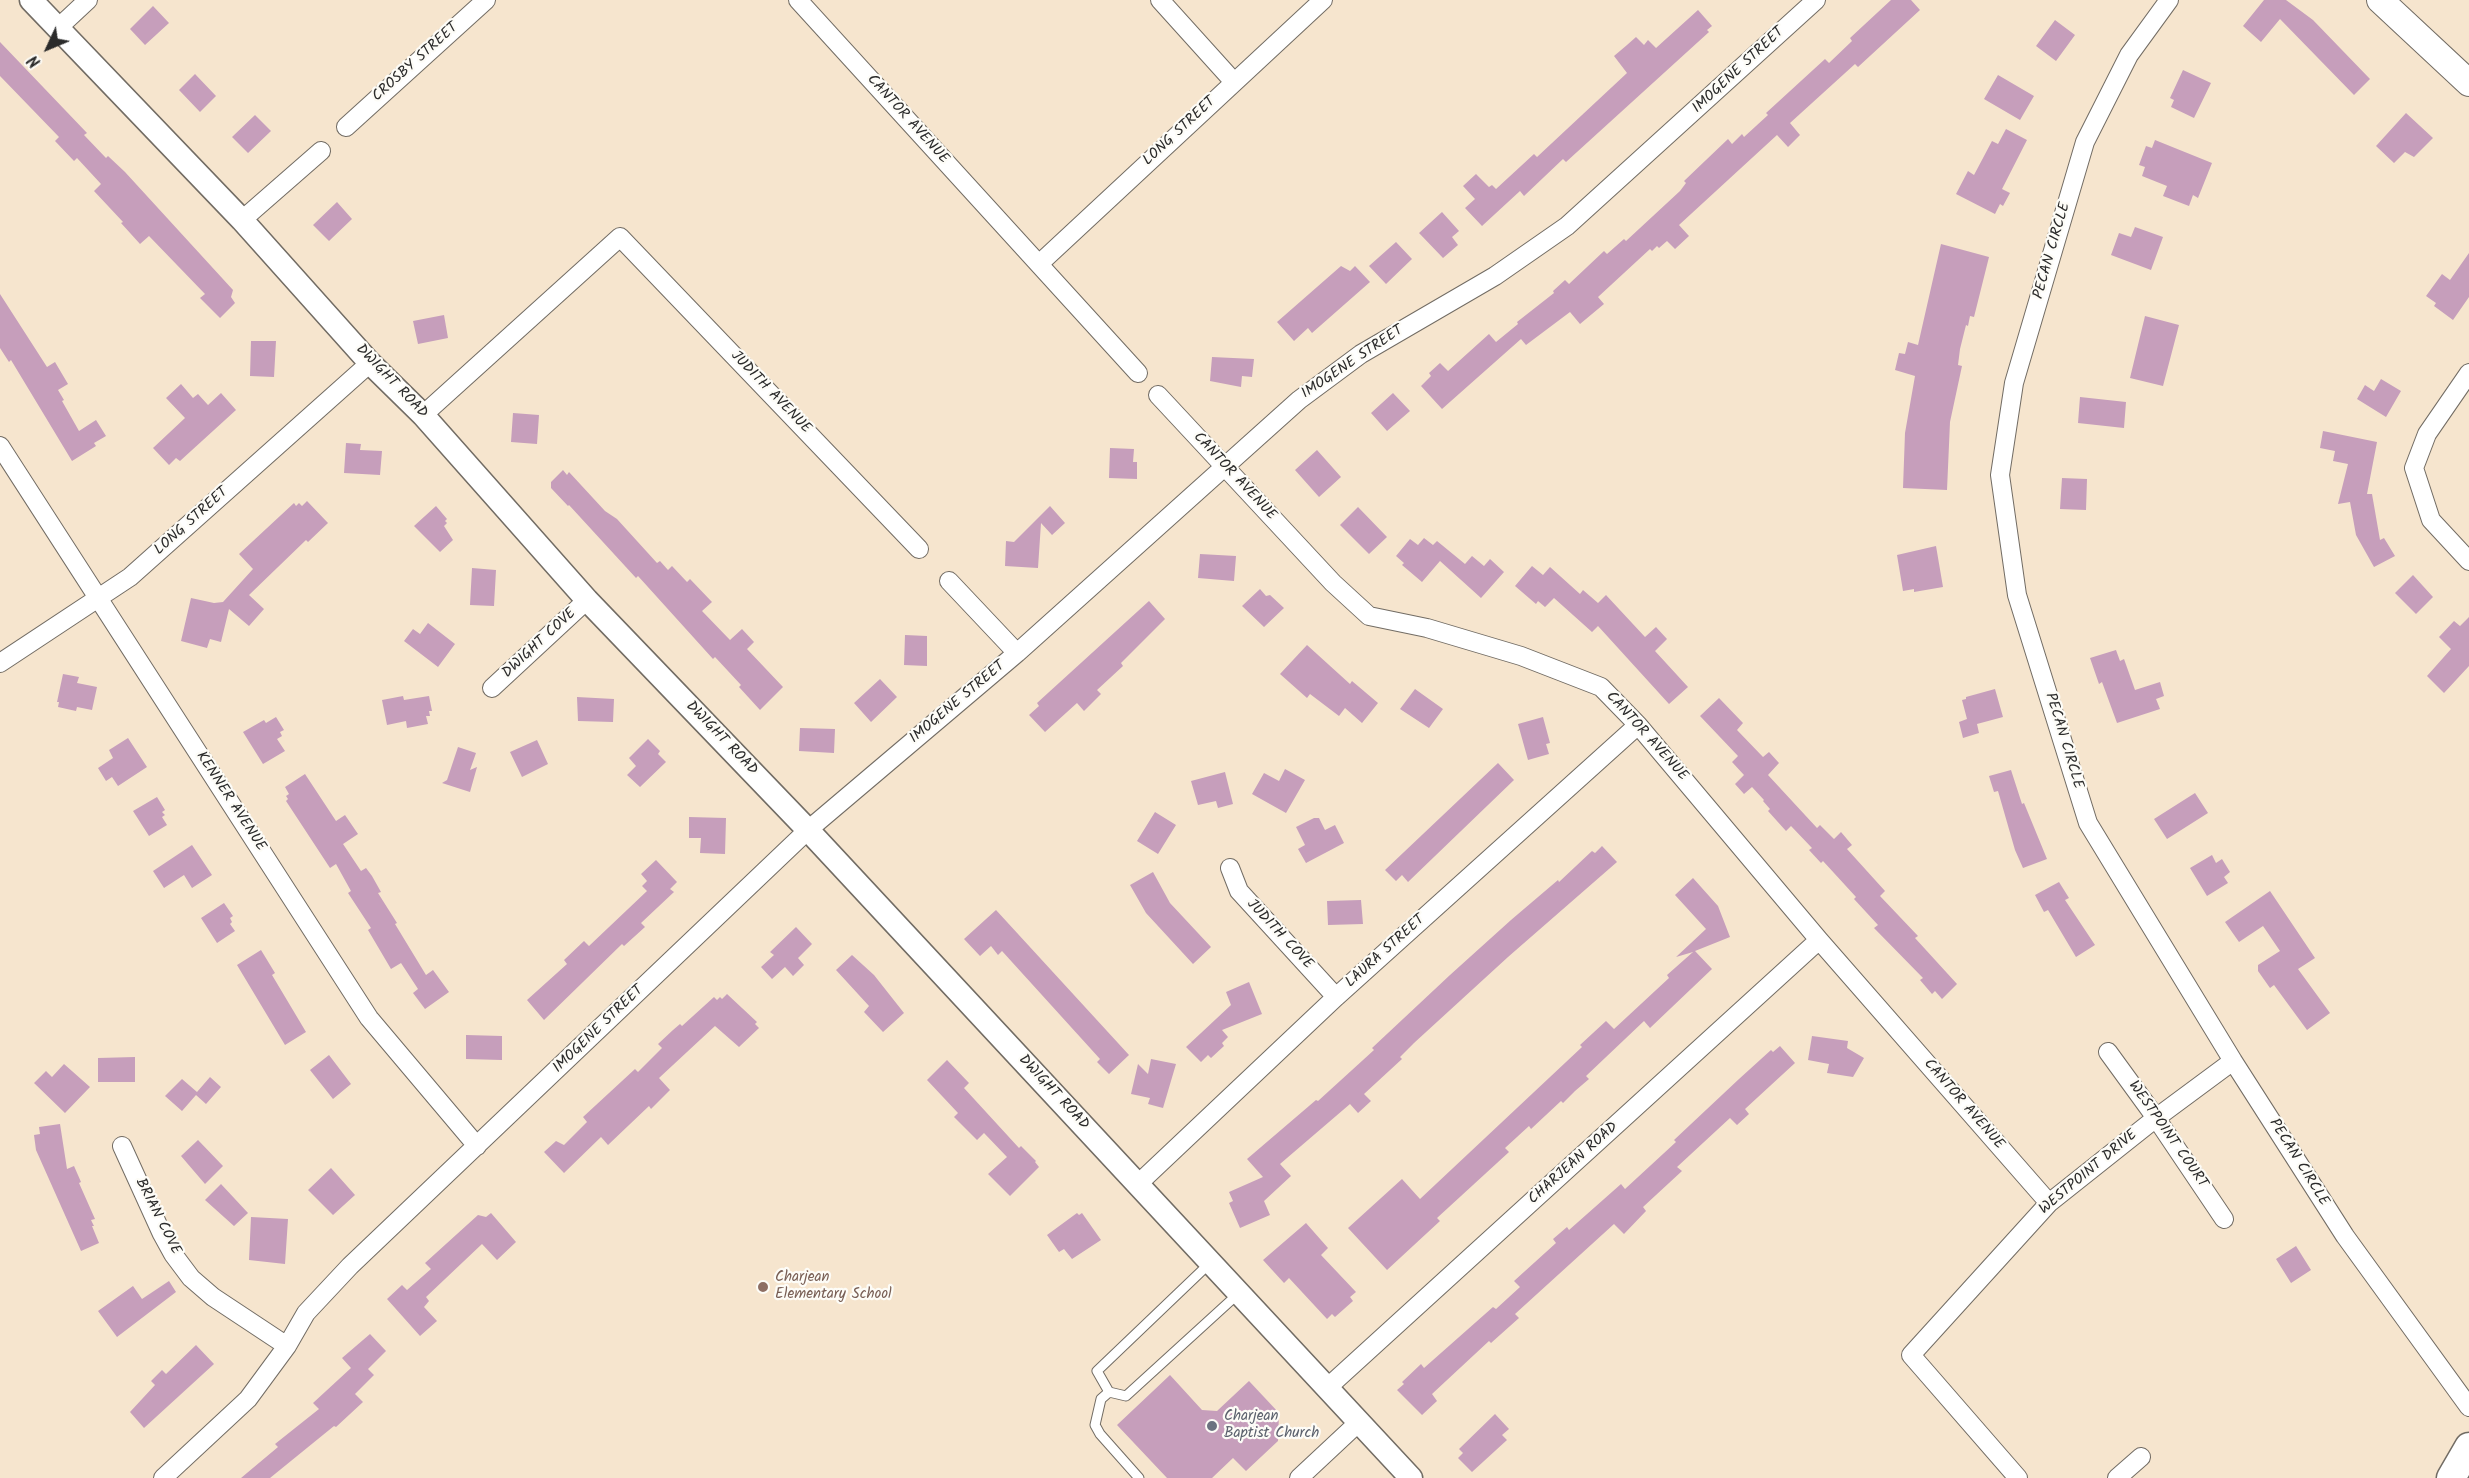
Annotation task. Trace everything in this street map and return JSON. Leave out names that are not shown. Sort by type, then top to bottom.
[{"type":"main road","points":[[2380,0],[2469,83]]},
{"type":"main road","points":[[2451,1478],[2469,1447]]},
{"type":"street","name":"DWIGHT ROAD","points":[[31,0],[242,220],[370,363],[423,415],[587,600],[808,830],[1411,1478]]},
{"type":"street","points":[[58,28],[88,0]]},
{"type":"street","name":"CROSBY STREET","points":[[346,127],[486,0]]},
{"type":"street","name":"CANTOR AVENUE","points":[[798,0],[1138,373]]},
{"type":"street","points":[[1160,0],[1234,82]]},
{"type":"street","name":"LONG STREET","points":[[1039,264],[1323,0]]},
{"type":"street","name":"IMOGENE STREET","points":[[163,1478],[248,1399],[287,1346],[306,1313],[350,1266],[808,830],[1017,653],[1299,400],[1361,354],[1495,276],[1567,226],[1599,200],[1816,0]]},
{"type":"street","name":"PECAN CIRCLE","points":[[2169,0],[2129,56],[2085,142],[2014,383],[2000,475],[2016,594],[2088,823],[2345,1236],[2469,1407]]},
{"type":"street","points":[[242,220],[321,151]]},
{"type":"street","name":"JUDITH AVENUE","points":[[423,415],[620,237],[919,549]]},
{"type":"street","name":"LONG STREET","points":[[0,663],[130,577],[370,363]]},
{"type":"street","points":[[2469,373],[2427,434],[2414,468],[2431,520],[2469,561]]},
{"type":"street","name":"CANTOR AVENUE","points":[[1158,395],[1333,583],[1369,616],[1427,628],[1521,656],[1601,687],[1638,725],[1820,940],[2049,1203]]},
{"type":"street","name":"KENNER AVENUE","points":[[0,446],[369,1018],[477,1146]]},
{"type":"street","points":[[949,581],[1017,653]]},
{"type":"street","name":"DWIGHT COVE","points":[[492,688],[587,600]]},
{"type":"street","name":"LAURA STREET","points":[[1138,1184],[1336,997],[1638,725]]},
{"type":"street","name":"JUDITH COVE","points":[[1230,868],[1239,891],[1336,997]]},
{"type":"street","name":"CHARJEAN ROAD","points":[[1327,1388],[1820,940]]},
{"type":"street","name":"WESTPOINT COURT","points":[[2108,1052],[2224,1219]]},
{"type":"street","name":"WESTPOINT DRIVE","points":[[2018,1478],[1911,1355],[2049,1203],[2156,1118],[2234,1061]]},
{"type":"street","name":"BRIAN COVE","points":[[122,1146],[162,1234],[173,1254],[191,1278],[213,1297],[287,1346]]},
{"type":"street","points":[[1299,1478],[1359,1422]]},
{"type":"street","points":[[2117,1478],[2141,1457]]},
{"type":"lane","points":[[1210,1262],[1097,1371],[1109,1392],[1126,1396],[1239,1293]]},
{"type":"lane","points":[[1109,1392],[1101,1399],[1095,1425],[1100,1434],[1139,1478]]},
{"type":"building","points":[[1891,0],[1911,0],[1920,10],[1858,67],[1855,64],[1790,123],[1800,135],[1788,147],[1777,135],[1679,225],[1689,236],[1675,249],[1667,241],[1659,248],[1657,246],[1652,251],[1650,249],[1598,297],[1604,304],[1580,324],[1570,312],[1526,345],[1521,339],[1442,409],[1421,386],[1431,376],[1429,373],[1440,363],[1448,371],[1489,334],[1496,342],[1554,293],[1553,291],[1565,280],[1569,284],[1604,251],[1607,254],[1624,239],[1626,241],[1680,191],[1686,183],[1684,181],[1728,139],[1732,144],[1742,134],[1744,137],[1768,115],[1766,113],[1825,59],[1829,63],[1852,41],[1850,38]]},
{"type":"building","points":[[2264,0],[2286,0],[2313,20],[2370,79],[2354,95],[2280,19],[2261,42],[2243,26]]},
{"type":"building","points":[[153,6],[169,23],[145,45],[130,29]]},
{"type":"building","points":[[1698,10],[1712,26],[1707,30],[1709,32],[1566,162],[1563,159],[1524,196],[1520,191],[1482,226],[1465,208],[1475,199],[1463,186],[1476,174],[1489,187],[1492,185],[1496,189],[1534,154],[1537,157],[1627,73],[1614,56],[1636,37],[1644,45],[1648,40],[1656,48]]},
{"type":"building","points":[[2055,20],[2075,35],[2056,61],[2036,46]]},
{"type":"building","points":[[0,42],[87,133],[84,135],[106,158],[108,156],[125,172],[233,290],[231,297],[235,303],[220,318],[200,298],[205,294],[149,236],[140,244],[94,191],[101,184],[77,158],[74,161],[55,141],[59,137],[0,76]]},
{"type":"building","points":[[2183,70],[2211,83],[2194,118],[2171,107],[2174,100],[2170,98]]},
{"type":"building","points":[[195,74],[216,96],[200,112],[179,90]]},
{"type":"building","points":[[1998,75],[2034,96],[2020,120],[1984,99]]},
{"type":"building","points":[[2406,113],[2433,138],[2414,157],[2405,152],[2394,163],[2376,146]]},
{"type":"building","points":[[255,115],[271,131],[248,153],[232,137]]},
{"type":"building","points":[[2006,129],[2027,140],[2002,189],[2010,193],[2003,206],[2000,204],[1995,214],[1956,194],[1968,171],[1974,175],[1992,141],[1998,144]]},
{"type":"building","points":[[2155,140],[2212,163],[2198,198],[2193,195],[2189,206],[2163,196],[2167,186],[2142,176],[2145,167],[2139,165],[2146,146],[2152,148]]},
{"type":"building","points":[[337,202],[352,219],[329,241],[313,225]]},
{"type":"building","points":[[1442,212],[1459,231],[1452,237],[1458,245],[1443,258],[1419,233]]},
{"type":"building","points":[[2135,227],[2163,237],[2151,270],[2111,255],[2119,233],[2131,237]]},
{"type":"building","points":[[1396,242],[1412,259],[1386,284],[1369,266]]},
{"type":"building","points":[[1941,244],[1989,257],[1974,317],[1970,316],[1968,326],[1966,325],[1960,349],[1958,365],[1962,366],[1950,422],[1947,490],[1903,488],[1905,433],[1915,376],[1895,370],[1899,353],[1905,354],[1908,342],[1918,345]]},
{"type":"building","points":[[2469,253],[2469,297],[2453,320],[2434,306],[2436,303],[2426,296],[2442,274],[2450,280]]},
{"type":"building","points":[[1341,266],[1350,271],[1355,266],[1370,282],[1312,333],[1308,328],[1294,341],[1277,322]]},
{"type":"building","points":[[0,294],[47,367],[55,362],[68,384],[58,390],[79,431],[96,420],[106,436],[94,443],[96,446],[72,461],[11,360],[9,362],[0,348]]},
{"type":"building","points":[[444,315],[448,338],[418,344],[413,321]]},
{"type":"building","points":[[2145,316],[2179,325],[2163,386],[2130,378]]},
{"type":"building","points":[[251,341],[276,341],[274,377],[250,376]]},
{"type":"building","points":[[1212,357],[1254,359],[1252,377],[1242,376],[1241,387],[1210,381]]},
{"type":"building","points":[[2381,379],[2401,391],[2386,417],[2357,399],[2365,385],[2374,391]]},
{"type":"building","points":[[181,384],[193,398],[198,394],[208,405],[221,393],[236,410],[180,461],[176,458],[169,465],[153,448],[185,418],[166,398]]},
{"type":"building","points":[[1393,393],[1410,411],[1387,431],[1371,413]]},
{"type":"building","points":[[2080,397],[2126,402],[2124,428],[2078,423]]},
{"type":"building","points":[[513,413],[539,415],[537,444],[511,442]]},
{"type":"building","points":[[2323,431],[2377,442],[2367,494],[2372,494],[2380,540],[2384,538],[2395,556],[2374,567],[2356,535],[2350,502],[2338,504],[2348,464],[2333,461],[2335,451],[2320,448]]},
{"type":"building","points":[[346,443],[361,444],[360,450],[382,451],[380,475],[344,473]]},
{"type":"building","points":[[1110,448],[1134,449],[1133,462],[1137,462],[1137,479],[1109,478]]},
{"type":"building","points":[[1317,450],[1341,477],[1319,497],[1295,470]]},
{"type":"building","points":[[563,470],[567,475],[569,472],[605,511],[617,519],[657,563],[660,561],[668,570],[672,566],[687,582],[690,579],[712,602],[702,611],[730,640],[742,629],[754,642],[747,649],[783,687],[760,710],[715,657],[713,659],[638,576],[636,578],[551,488],[551,482]]},
{"type":"building","points":[[2062,478],[2087,479],[2086,510],[2060,509]]},
{"type":"building","points":[[307,501],[328,523],[308,542],[306,540],[249,595],[264,609],[249,626],[229,609],[221,642],[210,639],[207,648],[181,641],[191,598],[214,603],[223,602],[253,569],[239,554],[294,503],[296,506],[299,503],[302,506]]},
{"type":"building","points":[[436,506],[447,519],[444,526],[453,540],[440,552],[414,526]]},
{"type":"building","points":[[1050,506],[1065,523],[1052,535],[1041,523],[1038,568],[1005,566],[1006,541],[1014,542]]},
{"type":"building","points":[[1358,507],[1387,537],[1369,554],[1340,525]]},
{"type":"building","points":[[1424,538],[1433,545],[1437,541],[1465,564],[1472,556],[1484,566],[1490,559],[1504,572],[1481,598],[1440,561],[1422,582],[1402,565],[1404,563],[1396,556],[1410,539],[1418,545]]},
{"type":"building","points":[[1936,546],[1943,587],[1914,592],[1914,589],[1903,591],[1897,555]]},
{"type":"building","points":[[1200,554],[1236,556],[1234,581],[1198,578]]},
{"type":"building","points":[[1532,566],[1543,575],[1550,567],[1580,594],[1583,590],[1598,603],[1606,595],[1645,637],[1656,627],[1667,639],[1655,651],[1688,687],[1669,704],[1598,626],[1592,632],[1554,598],[1545,607],[1538,601],[1536,604],[1515,586]]},
{"type":"building","points":[[472,568],[496,570],[494,606],[470,605]]},
{"type":"building","points":[[2413,575],[2433,597],[2416,614],[2395,593]]},
{"type":"building","points":[[1260,589],[1284,608],[1264,627],[1242,606]]},
{"type":"building","points":[[1149,601],[1165,619],[1121,663],[1123,666],[1097,690],[1101,694],[1084,711],[1077,703],[1045,732],[1029,715],[1039,706],[1037,703]]},
{"type":"building","points":[[2469,617],[2469,666],[2444,693],[2427,676],[2451,649],[2439,637],[2454,621],[2460,626]]},
{"type":"building","points":[[428,623],[455,644],[438,667],[404,641],[413,629],[420,634]]},
{"type":"building","points":[[905,635],[927,636],[927,666],[904,665]]},
{"type":"building","points":[[1307,645],[1350,684],[1352,681],[1378,703],[1362,723],[1345,708],[1339,716],[1310,694],[1307,698],[1280,674]]},
{"type":"building","points":[[2116,650],[2120,661],[2124,659],[2135,690],[2160,682],[2164,696],[2156,699],[2160,709],[2117,723],[2102,682],[2099,684],[2090,658]]},
{"type":"building","points":[[63,674],[79,677],[77,683],[97,687],[92,710],[77,707],[76,711],[58,707]]},
{"type":"building","points":[[880,679],[897,697],[871,722],[854,703]]},
{"type":"building","points":[[1415,689],[1443,709],[1429,728],[1400,709]]},
{"type":"building","points":[[1995,689],[2003,717],[1977,724],[1979,733],[1963,738],[1959,722],[1967,719],[1962,700]]},
{"type":"building","points":[[403,696],[404,700],[429,696],[432,711],[429,711],[430,716],[426,716],[428,724],[407,728],[406,721],[387,725],[382,700]]},
{"type":"building","points":[[577,697],[614,699],[613,722],[578,721]]},
{"type":"building","points":[[1719,698],[1743,723],[1737,730],[1763,757],[1769,752],[1779,763],[1768,775],[1817,828],[1820,825],[1834,839],[1841,832],[1852,845],[1847,849],[1885,891],[1880,896],[1918,936],[1915,938],[1957,984],[1942,999],[1935,991],[1932,994],[1920,980],[1923,978],[1874,928],[1878,925],[1854,899],[1856,897],[1823,861],[1821,863],[1809,850],[1812,848],[1791,826],[1786,831],[1768,811],[1770,809],[1764,800],[1752,787],[1744,794],[1735,784],[1744,775],[1732,762],[1738,756],[1700,716]]},
{"type":"building","points":[[276,717],[284,730],[280,732],[282,736],[277,739],[285,751],[263,764],[243,732],[264,720],[266,723]]},
{"type":"building","points":[[1543,717],[1550,743],[1546,744],[1549,754],[1528,760],[1518,724]]},
{"type":"building","points":[[800,728],[835,729],[834,753],[799,751]]},
{"type":"building","points":[[128,738],[147,767],[118,786],[112,777],[106,781],[98,768],[113,758],[109,750]]},
{"type":"building","points":[[648,739],[660,751],[658,754],[666,762],[640,787],[627,775],[636,766],[629,758]]},
{"type":"building","points":[[537,740],[548,764],[522,777],[510,752]]},
{"type":"building","points":[[458,747],[476,753],[470,770],[477,767],[470,792],[442,783],[447,780]]},
{"type":"building","points":[[1498,763],[1514,780],[1408,882],[1402,875],[1396,881],[1385,870]]},
{"type":"building","points":[[1285,769],[1305,780],[1286,813],[1252,794],[1264,773],[1279,781]]},
{"type":"building","points":[[2011,770],[2022,804],[2024,803],[2047,859],[2023,868],[2015,850],[1998,791],[1994,792],[1989,776]]},
{"type":"building","points":[[1225,772],[1233,804],[1218,808],[1216,801],[1198,805],[1191,781]]},
{"type":"building","points":[[305,774],[336,821],[345,815],[358,834],[343,844],[361,871],[366,868],[372,876],[381,892],[378,893],[426,975],[433,970],[449,992],[425,1009],[413,993],[418,989],[401,963],[391,969],[368,930],[371,928],[348,893],[351,891],[336,864],[330,868],[286,801],[288,799],[286,796],[289,794],[285,787]]},
{"type":"building","points":[[2195,793],[2208,813],[2167,839],[2154,819]]},
{"type":"building","points":[[157,797],[165,810],[162,812],[165,815],[162,817],[167,825],[149,836],[133,811]]},
{"type":"building","points":[[1155,812],[1176,825],[1158,854],[1137,841]]},
{"type":"building","points":[[689,817],[726,818],[725,854],[700,853],[701,838],[689,838]]},
{"type":"building","points":[[1314,818],[1319,818],[1325,830],[1335,825],[1344,843],[1306,863],[1298,849],[1305,845],[1296,827]]},
{"type":"building","points":[[192,845],[212,875],[192,888],[184,875],[164,888],[153,871]]},
{"type":"building","points":[[1602,846],[1617,862],[1414,1043],[1400,1057],[1402,1059],[1364,1094],[1371,1101],[1358,1113],[1350,1104],[1280,1164],[1291,1176],[1264,1201],[1270,1215],[1240,1228],[1229,1203],[1233,1201],[1229,1192],[1263,1177],[1247,1159],[1316,1100],[1318,1101],[1511,920],[1558,880],[1559,882],[1592,851],[1595,853]]},
{"type":"building","points":[[2212,855],[2216,863],[2222,859],[2230,872],[2224,877],[2228,883],[2207,896],[2190,868]]},
{"type":"building","points":[[656,860],[677,882],[670,889],[674,892],[641,923],[645,927],[624,946],[622,944],[544,1020],[527,1000],[567,964],[564,960],[584,941],[589,946],[647,891],[642,886],[647,881],[641,874]]},
{"type":"building","points":[[1153,872],[1170,903],[1211,947],[1193,964],[1146,913],[1130,885]]},
{"type":"building","points":[[1693,878],[1718,906],[1730,937],[1695,951],[1712,969],[1650,1028],[1644,1021],[1586,1076],[1589,1079],[1563,1103],[1561,1101],[1531,1129],[1529,1126],[1505,1148],[1509,1152],[1437,1218],[1440,1221],[1387,1270],[1348,1228],[1402,1179],[1420,1199],[1582,1047],[1580,1045],[1606,1021],[1614,1029],[1669,978],[1667,975],[1693,952],[1676,957],[1706,929],[1675,895]]},
{"type":"building","points":[[2059,882],[2069,898],[2065,900],[2095,945],[2076,957],[2048,910],[2044,912],[2035,895]]},
{"type":"building","points":[[2270,891],[2315,958],[2298,969],[2330,1013],[2307,1030],[2274,985],[2270,988],[2258,971],[2258,965],[2280,951],[2263,926],[2239,942],[2225,922]]},
{"type":"building","points":[[1361,900],[1363,924],[1328,925],[1327,901]]},
{"type":"building","points":[[224,903],[233,916],[230,918],[232,922],[230,924],[235,931],[217,943],[201,918]]},
{"type":"building","points":[[996,910],[1129,1055],[1109,1074],[1097,1062],[1100,1059],[1002,951],[998,955],[991,946],[980,956],[964,939]]},
{"type":"building","points":[[796,927],[812,944],[798,958],[804,965],[793,976],[785,967],[772,979],[761,967],[774,955],[770,952]]},
{"type":"building","points":[[261,950],[275,973],[272,975],[306,1032],[285,1045],[237,965]]},
{"type":"building","points":[[852,955],[874,975],[904,1013],[883,1032],[864,1012],[869,1006],[836,970]]},
{"type":"building","points":[[1249,982],[1262,1014],[1222,1030],[1228,1037],[1222,1043],[1224,1046],[1211,1058],[1208,1055],[1201,1062],[1186,1047],[1231,1005],[1226,992]]},
{"type":"building","points":[[727,994],[757,1022],[755,1024],[759,1028],[739,1047],[715,1026],[659,1078],[670,1090],[651,1109],[649,1106],[608,1145],[601,1137],[564,1173],[544,1152],[556,1141],[564,1145],[587,1122],[583,1117],[635,1069],[638,1072],[662,1048],[658,1044],[673,1030],[680,1024],[682,1026],[714,997],[717,1000],[720,997],[722,999]]},
{"type":"building","points":[[466,1035],[502,1036],[502,1060],[466,1059]]},
{"type":"building","points":[[1812,1036],[1848,1041],[1847,1048],[1864,1058],[1853,1077],[1827,1073],[1829,1064],[1808,1060]]},
{"type":"building","points":[[1780,1046],[1795,1063],[1745,1109],[1749,1114],[1737,1125],[1730,1118],[1677,1167],[1682,1171],[1643,1207],[1646,1211],[1624,1234],[1614,1224],[1515,1314],[1519,1318],[1491,1343],[1489,1341],[1432,1394],[1437,1401],[1422,1415],[1397,1390],[1421,1364],[1424,1368],[1493,1307],[1496,1309],[1520,1287],[1514,1281],[1556,1243],[1553,1239],[1567,1227],[1569,1230],[1621,1184],[1625,1189],[1739,1079],[1771,1050],[1773,1052]]},
{"type":"building","points":[[329,1055],[351,1084],[333,1099],[310,1070]]},
{"type":"building","points":[[135,1057],[135,1082],[98,1082],[98,1058]]},
{"type":"building","points":[[1151,1059],[1176,1064],[1163,1108],[1148,1104],[1150,1098],[1131,1094],[1138,1064],[1148,1074]]},
{"type":"building","points":[[947,1060],[969,1083],[964,1088],[1019,1148],[1021,1146],[1036,1161],[1039,1167],[1010,1196],[988,1174],[1007,1157],[984,1133],[977,1140],[954,1117],[958,1113],[927,1080]]},
{"type":"building","points":[[64,1064],[90,1087],[65,1113],[34,1083],[46,1071],[52,1077]]},
{"type":"building","points":[[210,1077],[221,1087],[206,1104],[196,1095],[182,1111],[165,1096],[182,1079],[197,1092]]},
{"type":"building","points":[[60,1124],[67,1169],[74,1166],[81,1182],[79,1183],[95,1219],[91,1220],[94,1226],[92,1226],[99,1243],[81,1251],[36,1150],[34,1135],[40,1134],[39,1127]]},
{"type":"building","points":[[198,1140],[223,1166],[205,1184],[181,1156]]},
{"type":"building","points":[[331,1168],[355,1195],[333,1215],[308,1190]]},
{"type":"building","points":[[221,1184],[248,1213],[234,1226],[205,1200]]},
{"type":"building","points":[[491,1213],[516,1242],[497,1260],[482,1244],[426,1297],[429,1301],[424,1307],[437,1321],[420,1336],[387,1299],[402,1285],[407,1290],[431,1269],[425,1263],[478,1215],[486,1217]]},
{"type":"building","points":[[1077,1213],[1079,1215],[1082,1213],[1101,1240],[1072,1259],[1064,1249],[1059,1252],[1047,1235]]},
{"type":"building","points":[[251,1217],[288,1219],[285,1264],[249,1260]]},
{"type":"building","points":[[1306,1223],[1328,1248],[1321,1255],[1356,1292],[1350,1297],[1353,1301],[1335,1317],[1332,1314],[1327,1319],[1289,1278],[1284,1283],[1263,1260]]},
{"type":"building","points":[[2296,1246],[2311,1270],[2291,1283],[2276,1259]]},
{"type":"building","points":[[169,1281],[176,1292],[117,1337],[98,1311],[133,1286],[142,1299]]},
{"type":"building","points":[[370,1334],[386,1351],[368,1369],[374,1375],[355,1394],[363,1402],[336,1427],[334,1426],[270,1478],[241,1478],[278,1447],[275,1444],[319,1409],[313,1403],[351,1368],[342,1358]]},
{"type":"building","points":[[196,1345],[214,1364],[144,1428],[130,1412],[155,1385],[151,1381],[162,1370],[166,1374]]},
{"type":"building","points":[[1170,1375],[1202,1410],[1217,1411],[1249,1381],[1279,1413],[1278,1441],[1246,1471],[1233,1458],[1212,1478],[1167,1478],[1117,1425]]},
{"type":"building","points":[[1495,1414],[1509,1429],[1502,1435],[1507,1440],[1472,1472],[1458,1458],[1463,1453],[1459,1449]]},
{"type":"place","name":"Charjean Elementary School","points":[[763,1287]]},
{"type":"place","name":"Charjean Baptist Church","points":[[1212,1426]]}]
